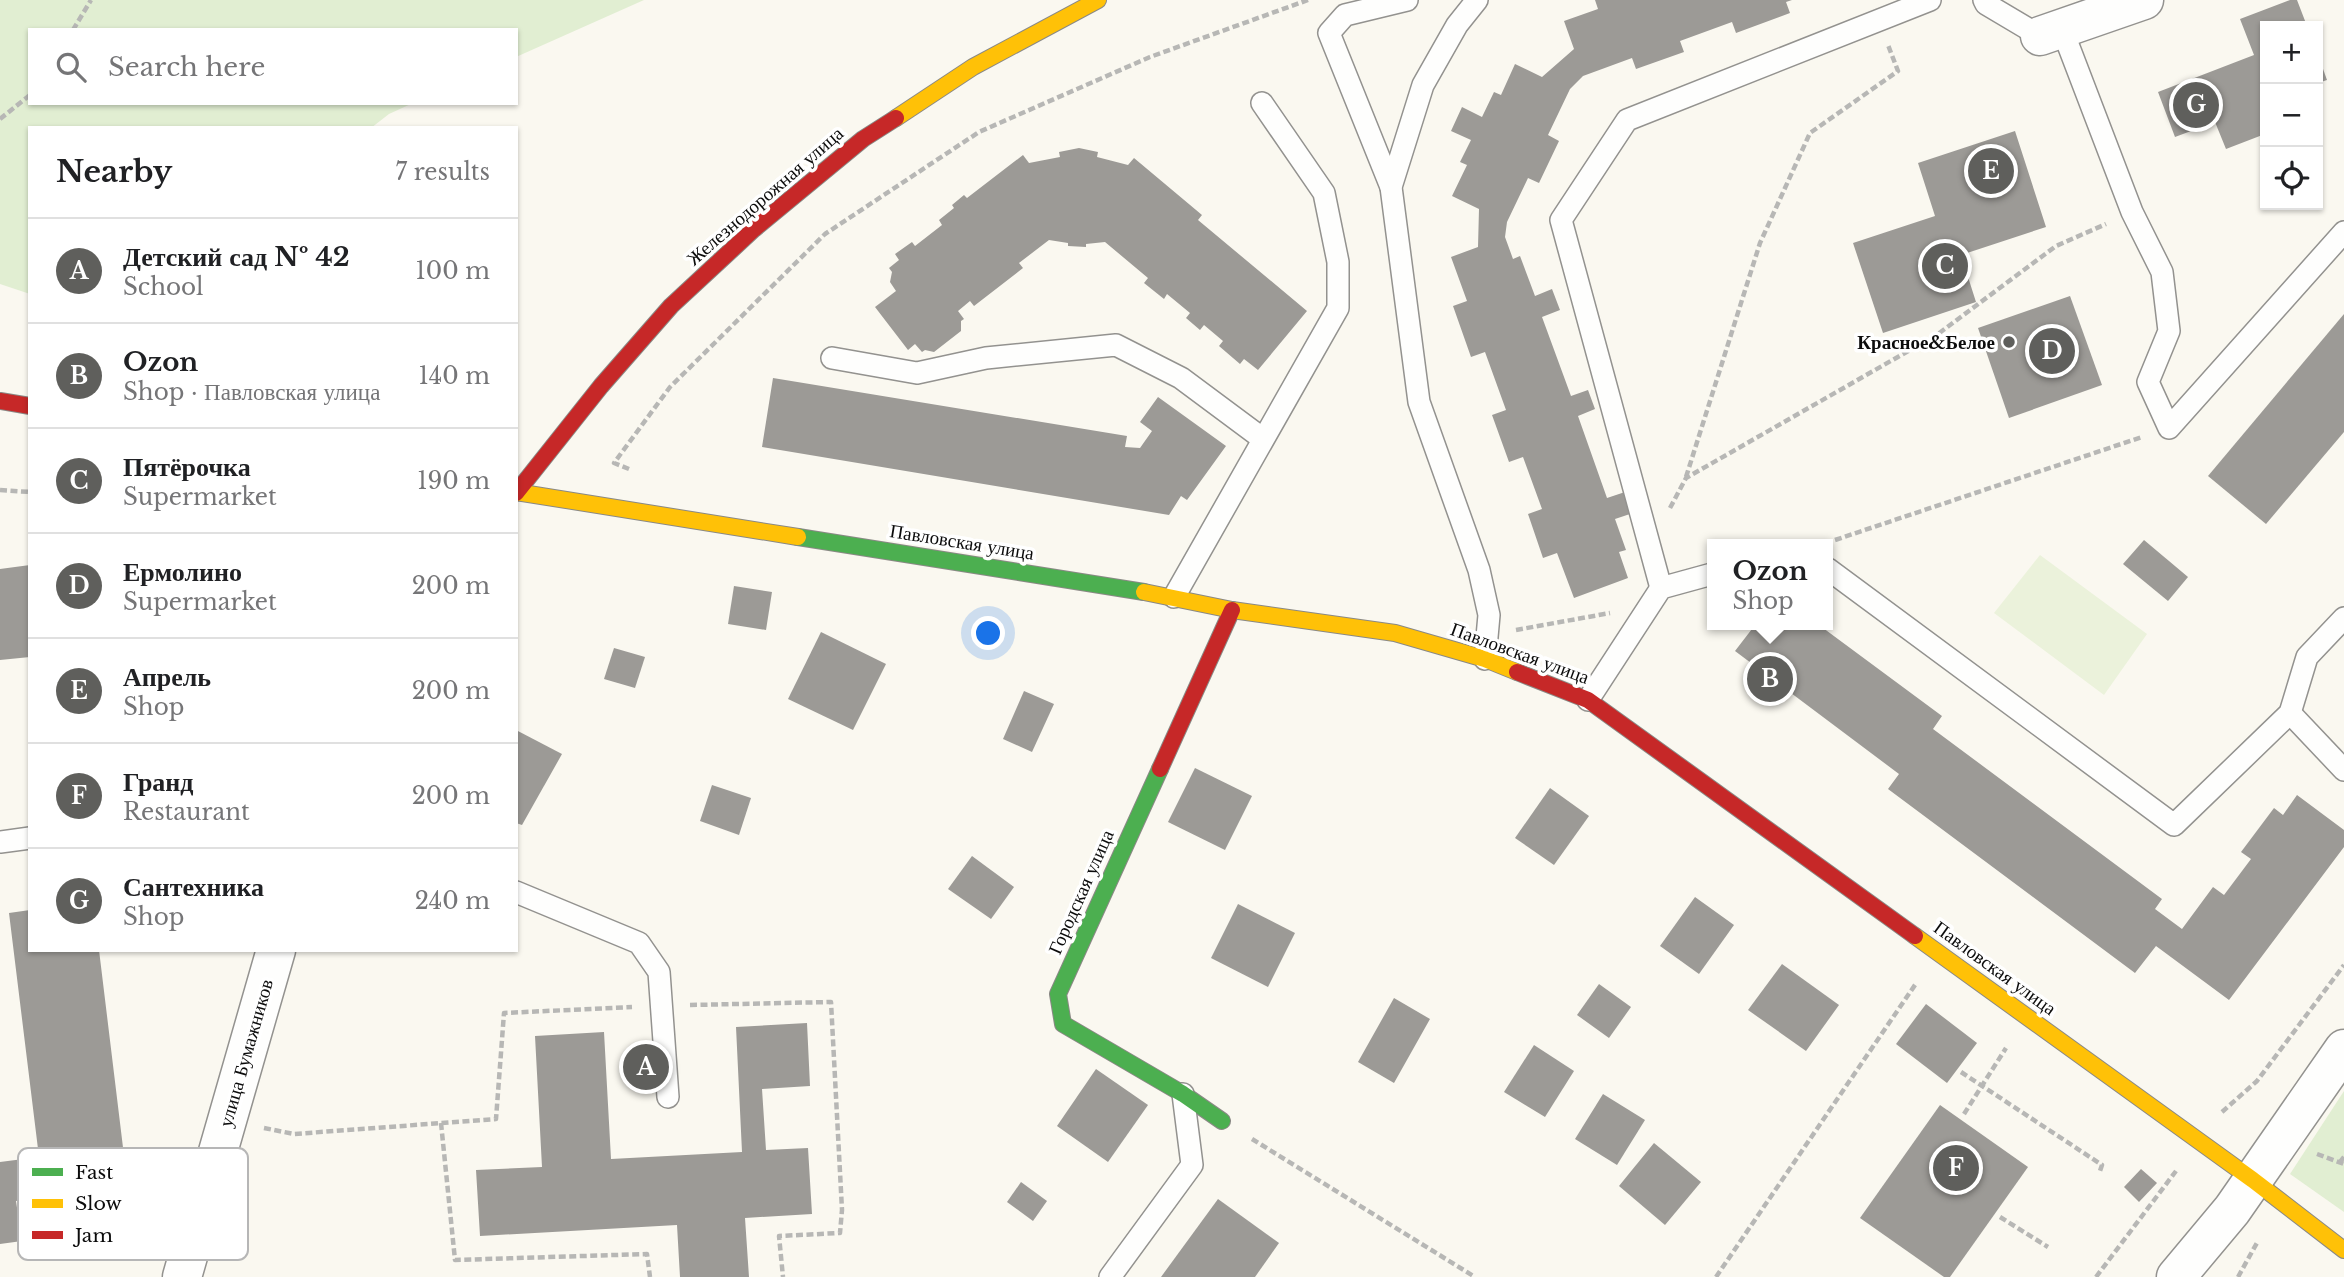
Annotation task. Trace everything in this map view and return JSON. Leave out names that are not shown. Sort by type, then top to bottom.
[{"type":"street","name":"Железнодорожная улица","points":[[518,490],[601,386],[671,306],[754,229],[863,139],[973,67],[1098,0]]},
{"type":"street","points":[[2051,32],[2144,0]]},
{"type":"street","points":[[0,401],[28,406]]},
{"type":"street","name":"Павловская улица","points":[[518,492],[1174,597],[1232,610],[1395,633],[1485,659],[1588,700],[2253,1180],[2344,1250]]},
{"type":"street","name":"Городская улица","points":[[1222,1121],[1183,1094],[1063,1024],[1058,993],[1232,610]]},
{"type":"street","name":"улица Бумажников","points":[[219,1148],[275,952]]},
{"type":"street","points":[[2176,1277],[2232,1210],[2344,1049]]},
{"type":"street","name":"улица Бумажников","points":[[182,1277],[187,1260]]},
{"type":"lane","points":[[1407,0],[1345,15],[1329,33],[1391,187],[1419,402],[1479,570],[1489,615],[1485,659]]},
{"type":"lane","points":[[1391,187],[1423,85],[1457,25],[1477,0]]},
{"type":"lane","points":[[1661,588],[1561,220],[1627,120],[1930,0]]},
{"type":"lane","points":[[1984,0],[1986,4],[2051,32],[2162,272],[2169,331],[2148,382],[2169,428],[2344,232]]},
{"type":"lane","points":[[1174,597],[1338,308],[1338,262],[1324,193],[1262,103]]},
{"type":"lane","points":[[832,358],[917,373],[986,358],[1116,345],[1181,377],[1263,439]]},
{"type":"lane","points":[[1833,573],[2175,825],[2290,713],[2307,657],[2344,618]]},
{"type":"lane","points":[[1588,700],[1661,588],[1707,575]]},
{"type":"lane","points":[[2290,713],[2344,770]]},
{"type":"lane","points":[[0,842],[28,838]]},
{"type":"lane","points":[[518,892],[639,943],[659,972],[668,1097]]},
{"type":"lane","points":[[1110,1277],[1192,1165],[1183,1094]]},
{"type":"path","points":[[74,28],[91,0]]},
{"type":"path","points":[[614,463],[670,387],[825,234],[979,132],[1150,57],[1308,0]]},
{"type":"path","points":[[1650,546],[1686,478],[1760,243],[1810,133],[1898,71],[1878,21]]},
{"type":"path","points":[[0,119],[28,96]]},
{"type":"path","points":[[1686,478],[1938,334],[2056,246],[2132,212]]},
{"type":"path","points":[[1834,540],[2169,428]]},
{"type":"path","points":[[0,490],[28,492]]},
{"type":"path","points":[[1716,1277],[1920,978]]},
{"type":"path","points":[[1964,1114],[2008,1044]]},
{"type":"path","points":[[1961,1072],[2102,1165],[2099,1174]]},
{"type":"path","points":[[1222,1121],[1475,1277]]},
{"type":"path","points":[[440,1123],[455,1260],[647,1254],[650,1277]]},
{"type":"path","points":[[2340,1162],[2344,1157]]},
{"type":"path","points":[[2167,1161],[2178,1169]]},
{"type":"path","points":[[2000,1217],[2048,1247]]},
{"type":"path","points":[[779,1236],[783,1277]]},
{"type":"green space","points":[[0,0],[644,0],[518,56],[518,28],[28,28],[28,105],[409,105],[389,114],[374,126],[28,126],[28,293],[0,284]]},
{"type":"green space","points":[[2040,555],[2147,634],[2104,695],[1994,613]]},
{"type":"green space","points":[[2344,1091],[2344,1212],[2290,1174]]},
{"type":"building","points":[[1595,0],[1792,0],[1786,2],[1790,13],[1736,33],[1732,22],[1680,41],[1684,52],[1636,69],[1632,58],[1583,76],[1570,89],[1548,135],[1559,141],[1539,183],[1528,178],[1507,222],[1505,237],[1513,259],[1520,256],[1535,296],[1552,289],[1560,310],[1542,317],[1571,396],[1588,390],[1595,409],[1578,416],[1607,498],[1625,492],[1633,513],[1615,519],[1626,550],[1619,552],[1628,578],[1574,598],[1557,553],[1543,558],[1528,514],[1542,509],[1523,457],[1509,462],[1492,415],[1506,410],[1485,352],[1471,357],[1453,306],[1467,301],[1451,257],[1478,247],[1479,209],[1452,196],[1467,165],[1460,162],[1471,140],[1451,131],[1462,107],[1482,117],[1494,92],[1501,95],[1515,64],[1542,77],[1574,49],[1564,21],[1598,9]]},
{"type":"building","points":[[2290,0],[2297,0],[2305,21],[2260,21],[2260,136],[2226,149],[2215,122],[2175,137],[2158,92],[2254,55],[2240,19]]},
{"type":"building","points":[[2015,131],[2046,227],[1961,255],[1976,302],[1883,333],[1853,243],[1935,216],[1918,163]]},
{"type":"building","points":[[1079,148],[1098,152],[1097,157],[1128,165],[1134,158],[1202,215],[1198,220],[1307,311],[1258,370],[1244,359],[1240,364],[1219,346],[1223,341],[1204,325],[1200,330],[1186,318],[1190,313],[1167,294],[1164,299],[1144,283],[1148,278],[1105,242],[1086,244],[1086,247],[1068,246],[1068,243],[1049,240],[1019,263],[1023,268],[974,306],[970,301],[958,311],[964,319],[961,321],[961,331],[934,352],[922,352],[915,344],[908,350],[875,307],[896,291],[890,282],[892,272],[889,268],[899,260],[895,254],[912,242],[915,246],[942,225],[939,220],[954,208],[952,205],[964,195],[967,198],[1023,155],[1029,163],[1060,157],[1059,152]]},
{"type":"building","points":[[2070,296],[2102,385],[2009,418],[1978,328]]},
{"type":"building","points":[[2344,314],[2344,432],[2266,524],[2208,476]]},
{"type":"building","points":[[773,378],[1127,436],[1125,447],[1140,448],[1152,431],[1140,422],[1158,397],[1226,446],[1187,500],[1181,496],[1169,515],[762,447]]},
{"type":"building","points":[[2144,540],[2188,577],[2168,601],[2123,564]]},
{"type":"building","points":[[28,565],[28,657],[0,660],[0,569]]},
{"type":"building","points":[[734,586],[772,592],[766,630],[728,624]]},
{"type":"building","points":[[1751,630],[1826,630],[1942,716],[1933,729],[2162,899],[2155,909],[2182,929],[2213,887],[2224,895],[2251,859],[2241,852],[2274,808],[2283,815],[2297,795],[2344,830],[2344,847],[2229,1000],[2156,946],[2135,973],[1888,789],[1899,774],[1735,651]]},
{"type":"building","points":[[821,632],[886,664],[853,730],[788,699]]},
{"type":"building","points":[[614,648],[645,657],[635,688],[604,679]]},
{"type":"building","points":[[1024,691],[1054,704],[1032,752],[1003,739]]},
{"type":"building","points":[[518,731],[562,754],[522,825],[518,824]]},
{"type":"building","points":[[1195,768],[1252,796],[1225,850],[1168,822]]},
{"type":"building","points":[[712,785],[751,798],[739,835],[700,821]]},
{"type":"building","points":[[1550,788],[1589,816],[1554,865],[1515,838]]},
{"type":"building","points":[[972,856],[1014,887],[991,919],[948,889]]},
{"type":"building","points":[[1695,897],[1734,925],[1699,974],[1660,946]]},
{"type":"building","points":[[1238,904],[1295,933],[1268,987],[1211,958]]},
{"type":"building","points":[[28,910],[28,952],[99,952],[123,1148],[38,1148],[9,913]]},
{"type":"building","points":[[1782,964],[1839,1005],[1806,1051],[1748,1010]]},
{"type":"building","points":[[1599,984],[1631,1007],[1609,1038],[1577,1015]]},
{"type":"building","points":[[1394,998],[1430,1019],[1394,1083],[1358,1062]]},
{"type":"building","points":[[1926,1004],[1977,1043],[1947,1083],[1896,1044]]},
{"type":"building","points":[[807,1023],[810,1086],[762,1089],[766,1150],[808,1148],[812,1214],[745,1218],[749,1277],[680,1277],[677,1225],[480,1236],[476,1170],[542,1167],[535,1036],[604,1032],[611,1159],[742,1152],[736,1027]]},
{"type":"building","points":[[1534,1045],[1574,1071],[1545,1117],[1504,1092]]},
{"type":"building","points":[[1096,1069],[1148,1105],[1108,1162],[1057,1126]]},
{"type":"building","points":[[1603,1094],[1645,1120],[1617,1165],[1575,1139]]},
{"type":"building","points":[[1940,1105],[2028,1167],[1950,1277],[1944,1277],[1860,1218]]},
{"type":"building","points":[[1654,1143],[1701,1182],[1665,1225],[1619,1186]]},
{"type":"building","points":[[18,1160],[18,1242],[0,1244],[0,1162]]},
{"type":"building","points":[[2141,1169],[2157,1183],[2139,1202],[2124,1187]]},
{"type":"building","points":[[1021,1182],[1047,1201],[1033,1221],[1007,1202]]},
{"type":"building","points":[[1218,1199],[1279,1243],[1255,1277],[1161,1277]]},
{"type":"traffic: fast","points":[[798,537],[1144,592]]},
{"type":"traffic: fast","points":[[1160,769],[1058,994],[1063,1024],[1183,1094],[1222,1121]]},
{"type":"traffic: slow","points":[[896,118],[973,67],[1098,0]]},
{"type":"traffic: slow","points":[[518,492],[798,537]]},
{"type":"traffic: slow","points":[[1144,592],[1232,610],[1395,633],[1485,659],[1517,672]]},
{"type":"traffic: slow","points":[[1915,936],[2253,1180],[2344,1250]]},
{"type":"traffic: jam","points":[[518,490],[601,386],[671,306],[754,229],[863,139],[896,118]]},
{"type":"traffic: jam","points":[[0,401],[28,406]]},
{"type":"traffic: jam","points":[[1160,769],[1232,610]]},
{"type":"traffic: jam","points":[[1517,672],[1588,700],[1915,936]]},
{"type":"place","name":"Сантехника","points":[[2196,105]]},
{"type":"place","name":"Апрель","points":[[1991,171]]},
{"type":"place","name":"Пятёрочка","points":[[1945,266]]},
{"type":"place","name":"Красное&Белое","points":[[2009,342]]},
{"type":"place","name":"Ермолино","points":[[2052,351]]},
{"type":"place","name":"Ozon","points":[[1770,679]]},
{"type":"place","name":"Детский сад № 42","points":[[646,1067]]},
{"type":"place","name":"Гранд","points":[[1956,1168]]}]
